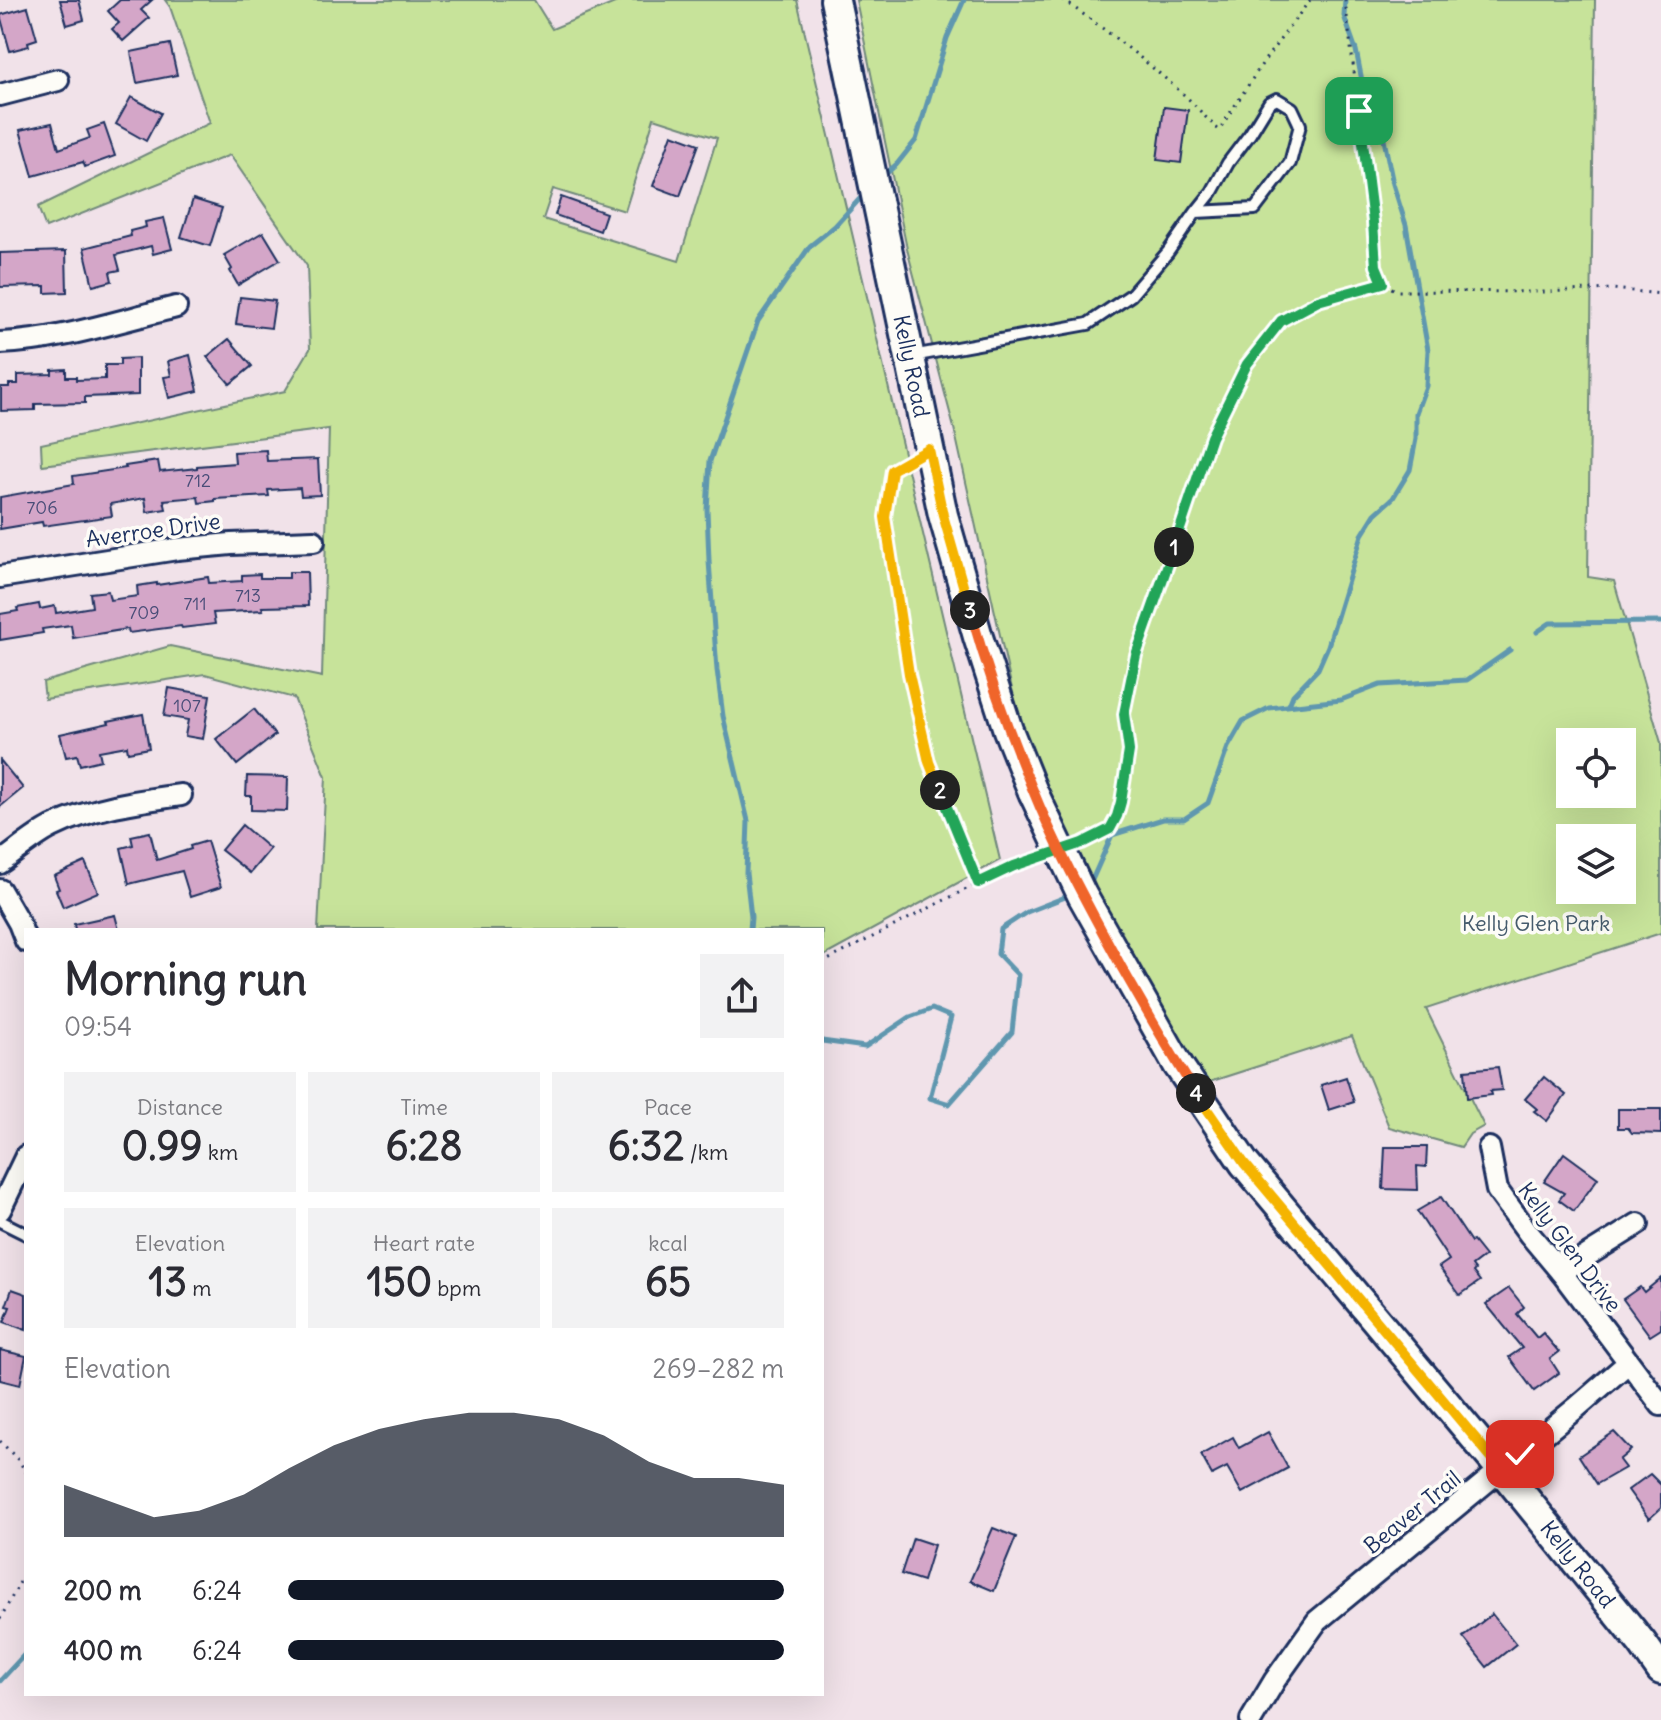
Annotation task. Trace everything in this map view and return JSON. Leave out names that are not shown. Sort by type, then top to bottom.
[{"type":"street","name":"Kelly Road","points":[[835,0],[943,515],[1008,730],[1033,792],[1082,895],[1178,1065],[1244,1163],[1502,1470],[1661,1670]]},
{"type":"street","points":[[0,95],[58,80]]},
{"type":"street","points":[[0,343],[32,341],[176,307]]},
{"type":"street","name":"Averroe Drive","points":[[0,577],[177,549],[314,541]]},
{"type":"street","points":[[0,863],[50,828],[74,818],[123,803],[181,795]]},
{"type":"street","points":[[0,890],[24,936]]},
{"type":"street","name":"Kelly Glen Drive","points":[[1489,1148],[1497,1190],[1661,1405]]},
{"type":"street","points":[[0,1210],[24,1160]]},
{"type":"street","points":[[1561,1272],[1638,1224]]},
{"type":"street","name":"Beaver Trail","points":[[1251,1720],[1317,1621],[1628,1363]]},
{"type":"lane","points":[[910,356],[1088,324],[1131,295],[1168,252],[1196,212],[1212,192],[1269,103],[1277,99],[1292,108],[1300,125],[1290,163],[1255,209],[1196,212]]},
{"type":"lane","points":[[0,1221],[24,1233]]},
{"type":"path","points":[[1063,0],[1130,48],[1219,130],[1264,61],[1310,0]]},
{"type":"path","points":[[1345,0],[1376,266],[1383,283],[1397,291],[1613,289],[1661,294]]},
{"type":"path","points":[[1082,843],[1110,829],[1117,816],[1129,751],[1124,714],[1136,655],[1211,437],[1247,364],[1281,321],[1318,301],[1383,283]]},
{"type":"path","points":[[929,449],[892,470],[885,517],[909,674],[929,762],[978,883]]},
{"type":"path","points":[[824,962],[978,883],[1041,857]]},
{"type":"path","points":[[0,1441],[24,1469]]},
{"type":"path","points":[[0,1619],[24,1575]]},
{"type":"green space","points":[[165,0],[534,0],[552,29],[622,0],[797,0],[1000,860],[824,956],[824,928],[318,928],[326,777],[294,698],[205,674],[45,699],[43,682],[170,646],[322,677],[329,429],[42,465],[41,444],[285,391],[310,349],[307,266],[230,155],[46,228],[38,207],[210,123]],"holes":[[[654,118],[717,138],[679,261],[543,219],[553,189],[625,211]]]},
{"type":"green space","name":"Kelly Glen Park","points":[[856,0],[1595,0],[1588,577],[1614,581],[1661,743],[1661,933],[1426,1009],[1484,1126],[1470,1134],[1461,1147],[1389,1127],[1352,1036],[1209,1082],[1114,972],[1034,774],[954,428],[907,249]]},
{"type":"building","points":[[60,0],[79,0],[84,20],[67,25]]},
{"type":"building","points":[[120,0],[152,0],[141,10],[149,18],[123,41],[112,29],[119,23],[108,11]]},
{"type":"building","points":[[28,7],[37,39],[28,42],[29,46],[10,51],[0,15]]},
{"type":"building","points":[[170,44],[177,75],[137,83],[131,52]]},
{"type":"building","points":[[131,97],[161,113],[146,141],[116,124]]},
{"type":"building","points":[[1164,107],[1188,110],[1181,163],[1157,160]]},
{"type":"building","points":[[52,123],[59,149],[90,138],[87,130],[104,124],[115,156],[85,167],[83,162],[33,176],[20,130]]},
{"type":"building","points":[[672,134],[699,144],[680,196],[653,186]]},
{"type":"building","points":[[561,197],[606,213],[600,231],[555,215]]},
{"type":"building","points":[[193,199],[222,208],[210,246],[181,237]]},
{"type":"building","points":[[164,218],[172,249],[153,254],[151,246],[116,255],[120,270],[110,272],[112,281],[93,286],[84,248],[131,236],[130,231],[146,227],[145,222]]},
{"type":"building","points":[[263,232],[280,260],[238,285],[224,255]]},
{"type":"building","points":[[66,251],[67,292],[45,293],[45,286],[0,287],[0,253]]},
{"type":"building","points":[[240,297],[275,301],[271,328],[236,324]]},
{"type":"building","points":[[229,339],[252,366],[230,384],[207,357]]},
{"type":"building","points":[[190,355],[198,391],[169,398],[164,377],[171,376],[168,361]]},
{"type":"building","points":[[138,358],[138,395],[85,397],[85,403],[35,404],[35,410],[1,411],[1,387],[18,384],[18,375],[52,374],[52,370],[66,369],[66,377],[76,377],[76,380],[105,379],[105,365],[120,365],[120,359]]},
{"type":"building","points":[[266,450],[267,461],[318,459],[320,495],[301,496],[300,488],[268,490],[269,496],[199,503],[198,497],[164,500],[166,509],[147,512],[145,498],[110,504],[112,516],[0,529],[0,497],[74,484],[73,476],[125,466],[158,461],[160,472],[197,468],[235,463],[234,452]]},
{"type":"building","points":[[289,572],[307,572],[308,606],[213,613],[215,624],[182,628],[129,633],[128,629],[73,638],[71,625],[0,640],[0,614],[18,611],[17,608],[39,604],[40,609],[55,606],[56,613],[92,607],[90,593],[108,591],[110,600],[138,596],[137,586],[208,577],[209,583],[242,581],[242,575],[260,574],[260,578],[289,578]]},
{"type":"building","points":[[169,688],[210,695],[203,739],[185,736],[188,720],[164,716]]},
{"type":"building","points":[[254,709],[275,735],[237,765],[216,739]]},
{"type":"building","points":[[143,714],[149,748],[128,752],[127,746],[99,751],[101,760],[80,765],[77,755],[66,757],[60,734]]},
{"type":"building","points":[[0,760],[23,788],[0,807]]},
{"type":"building","points":[[247,776],[288,777],[287,811],[251,810],[251,796],[246,796]]},
{"type":"building","points":[[242,825],[270,849],[250,873],[221,850]]},
{"type":"building","points":[[150,832],[157,860],[207,841],[221,887],[190,897],[182,871],[129,884],[121,848],[133,845],[131,836]]},
{"type":"building","points":[[85,862],[98,892],[63,907],[54,876]]},
{"type":"building","points":[[115,915],[118,928],[75,928],[74,924]]},
{"type":"building","points":[[1498,1067],[1502,1090],[1490,1091],[1491,1095],[1467,1098],[1465,1070]]},
{"type":"building","points":[[1346,1077],[1354,1102],[1329,1110],[1321,1085]]},
{"type":"building","points":[[1544,1077],[1566,1095],[1547,1121],[1525,1099]]},
{"type":"building","points":[[1618,1109],[1661,1109],[1661,1134],[1632,1133],[1628,1128],[1618,1128]]},
{"type":"building","points":[[1385,1147],[1427,1147],[1426,1167],[1417,1166],[1418,1190],[1383,1189]]},
{"type":"building","points":[[1564,1153],[1598,1178],[1574,1211],[1559,1200],[1564,1193],[1544,1182]]},
{"type":"building","points":[[1441,1197],[1471,1242],[1485,1256],[1472,1266],[1480,1281],[1460,1295],[1439,1267],[1449,1260],[1417,1211]]},
{"type":"building","points":[[1661,1278],[1661,1329],[1650,1336],[1623,1299],[1640,1287],[1644,1292]]},
{"type":"building","points":[[1509,1288],[1524,1307],[1517,1314],[1537,1338],[1543,1333],[1559,1352],[1550,1359],[1559,1373],[1534,1391],[1509,1357],[1522,1348],[1486,1304]]},
{"type":"building","points":[[12,1289],[24,1293],[24,1329],[4,1322],[10,1307],[6,1306]]},
{"type":"building","points":[[0,1350],[24,1356],[20,1385],[0,1380]]},
{"type":"building","points":[[1268,1432],[1288,1468],[1242,1493],[1227,1467],[1212,1475],[1201,1455],[1233,1437],[1239,1448]]},
{"type":"building","points":[[1614,1432],[1631,1450],[1619,1460],[1625,1468],[1597,1484],[1579,1456]]},
{"type":"building","points":[[1650,1474],[1661,1485],[1661,1508],[1649,1519],[1628,1490]]},
{"type":"building","points":[[993,1528],[1016,1537],[994,1591],[970,1581]]},
{"type":"building","points":[[913,1538],[934,1545],[923,1581],[901,1574]]},
{"type":"building","points":[[1492,1614],[1516,1644],[1487,1667],[1463,1637]]},
{"type":"waterway","points":[[882,177],[916,140],[947,38],[964,0]]},
{"type":"waterway","points":[[1289,705],[1293,695],[1318,669],[1328,646],[1362,535],[1375,514],[1393,498],[1410,470],[1416,439],[1416,413],[1426,386],[1428,350],[1406,225],[1393,184],[1380,120],[1363,86],[1356,50],[1344,16],[1345,0]]},
{"type":"waterway","points":[[750,928],[746,873],[748,821],[723,716],[717,670],[707,509],[710,461],[758,321],[810,246],[835,226],[866,192]]},
{"type":"waterway","points":[[1537,632],[1550,623],[1661,622]]},
{"type":"waterway","points":[[1092,880],[1112,835],[1163,819],[1184,819],[1208,803],[1228,747],[1243,721],[1269,708],[1341,700],[1380,685],[1467,680],[1510,650]]},
{"type":"waterway","points":[[824,1041],[865,1047],[910,1017],[932,1009],[951,1017],[930,1098],[949,1104],[1012,1032],[1018,975],[998,954],[1001,929],[1027,912],[1073,894]]},
{"type":"waterway","points":[[0,1681],[24,1655]]},
{"type":"route","points":[[1359,111],[1376,266],[1383,283],[1318,301],[1281,321],[1247,364],[1211,437],[1136,655],[1124,714],[1129,751],[1121,802],[1110,829],[1082,843],[1014,866],[978,883],[929,762],[909,674],[885,517],[892,470],[929,449],[943,515],[1008,730],[1033,792],[1082,895],[1138,997],[1178,1065],[1244,1163],[1502,1470],[1520,1454]]}]
